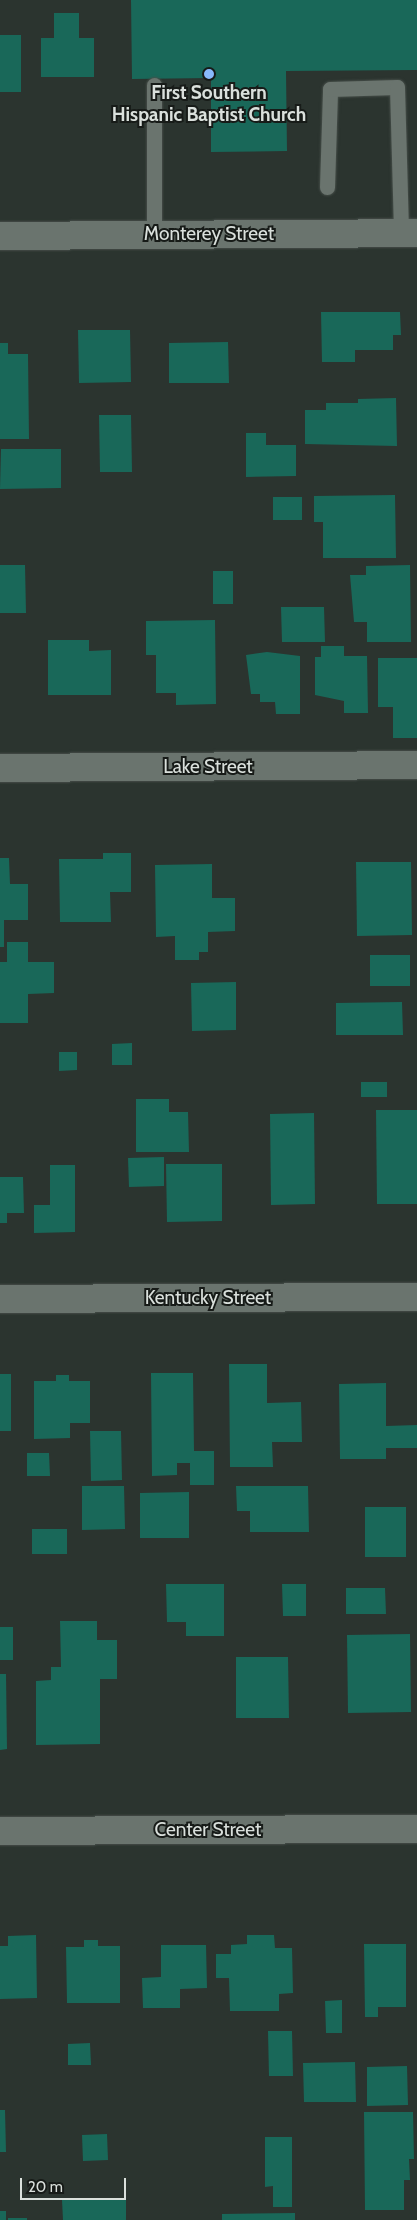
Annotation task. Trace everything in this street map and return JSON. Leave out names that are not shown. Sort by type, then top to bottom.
[{"type":"street","name":"Monterey Street","points":[[0,236],[409,233]]},
{"type":"street","name":"Lake Street","points":[[0,768],[417,765]]},
{"type":"street","name":"Kentucky Street","points":[[0,1299],[417,1297]]},
{"type":"street","name":"Center Street","points":[[0,1831],[417,1829]]},
{"type":"lane","points":[[154,85],[154,235]]},
{"type":"lane","points":[[327,187],[330,89],[397,87],[409,233]]},
{"type":"building","name":"First Southern Hispanic Baptist Church","points":[[131,0],[417,0],[417,70],[286,71],[287,151],[211,152],[211,78],[132,79]]},
{"type":"building","points":[[54,13],[79,13],[79,38],[94,38],[94,77],[41,77],[41,38],[54,38]]},
{"type":"building","points":[[0,35],[21,35],[21,92],[0,92]]},
{"type":"building","points":[[321,312],[400,312],[401,335],[393,335],[393,350],[355,350],[355,362],[322,362]]},
{"type":"building","points":[[78,330],[130,330],[131,382],[79,383]]},
{"type":"building","points":[[228,342],[229,383],[169,383],[169,343]]},
{"type":"building","points":[[0,343],[8,343],[8,354],[28,354],[29,439],[0,439]]},
{"type":"building","points":[[396,398],[397,446],[305,444],[305,410],[326,410],[326,403],[358,403],[358,399]]},
{"type":"building","points":[[99,415],[131,415],[132,472],[100,472]]},
{"type":"building","points":[[246,433],[266,433],[266,445],[296,445],[296,476],[246,477]]},
{"type":"building","points":[[1,449],[61,449],[61,488],[0,489]]},
{"type":"building","points":[[395,495],[396,558],[323,558],[323,522],[314,522],[314,496]]},
{"type":"building","points":[[273,497],[302,497],[302,520],[273,520]]},
{"type":"building","points":[[0,565],[25,565],[26,613],[0,613]]},
{"type":"building","points":[[410,565],[411,642],[367,642],[367,622],[354,622],[350,575],[366,575],[366,566]]},
{"type":"building","points":[[213,571],[233,571],[233,604],[213,604]]},
{"type":"building","points":[[281,607],[324,607],[325,642],[282,642]]},
{"type":"building","points":[[215,620],[216,704],[176,705],[176,693],[156,693],[156,655],[146,655],[146,621]]},
{"type":"building","points":[[48,640],[89,640],[89,651],[111,650],[111,695],[48,695]]},
{"type":"building","points":[[321,646],[344,646],[344,656],[367,656],[368,713],[344,713],[344,701],[315,695],[315,657],[321,657]]},
{"type":"building","points":[[267,652],[300,656],[300,714],[276,714],[275,702],[260,702],[260,694],[251,694],[246,655]]},
{"type":"building","points":[[378,658],[417,658],[417,738],[393,738],[393,707],[378,707]]},
{"type":"building","points":[[103,853],[131,853],[131,892],[110,892],[111,922],[60,922],[59,859],[103,859]]},
{"type":"building","points":[[0,858],[9,858],[10,884],[28,884],[28,920],[4,920],[4,947],[0,947]]},
{"type":"building","points":[[356,862],[411,862],[412,935],[357,936]]},
{"type":"building","points":[[212,864],[212,898],[235,898],[235,931],[208,932],[208,952],[199,952],[199,960],[175,960],[175,936],[156,937],[155,865]]},
{"type":"building","points":[[7,942],[28,942],[28,962],[54,962],[54,993],[28,994],[28,1023],[0,1023],[0,962],[7,962]]},
{"type":"building","points":[[370,955],[410,955],[410,986],[370,986]]},
{"type":"building","points":[[236,982],[236,1030],[192,1031],[191,983]]},
{"type":"building","points":[[402,1002],[403,1035],[336,1035],[336,1003]]},
{"type":"building","points":[[132,1043],[132,1065],[112,1065],[112,1044]]},
{"type":"building","points":[[59,1052],[77,1052],[77,1070],[59,1071]]},
{"type":"building","points":[[361,1082],[387,1082],[387,1097],[361,1097]]},
{"type":"building","points":[[136,1099],[169,1099],[169,1112],[188,1112],[189,1152],[136,1152]]},
{"type":"building","points":[[376,1110],[417,1110],[417,1204],[377,1204]]},
{"type":"building","points":[[314,1113],[315,1204],[271,1205],[270,1114]]},
{"type":"building","points":[[164,1157],[164,1186],[129,1187],[128,1158]]},
{"type":"building","points":[[166,1164],[222,1164],[222,1221],[167,1222]]},
{"type":"building","points":[[50,1165],[75,1165],[75,1232],[34,1233],[34,1205],[50,1205]]},
{"type":"building","points":[[0,1177],[23,1177],[24,1213],[7,1213],[7,1223],[0,1223]]},
{"type":"building","points":[[229,1364],[267,1364],[267,1403],[301,1402],[302,1442],[272,1442],[273,1467],[230,1467]]},
{"type":"building","points":[[151,1373],[193,1373],[194,1451],[214,1451],[214,1485],[190,1485],[190,1463],[177,1463],[177,1475],[152,1476]]},
{"type":"building","points":[[0,1374],[11,1374],[11,1431],[0,1431]]},
{"type":"building","points":[[56,1375],[69,1375],[69,1381],[90,1381],[90,1423],[70,1423],[70,1438],[34,1439],[34,1381],[56,1381]]},
{"type":"building","points":[[386,1383],[386,1426],[417,1425],[417,1448],[386,1448],[386,1459],[340,1459],[339,1384]]},
{"type":"building","points":[[90,1431],[121,1431],[122,1480],[91,1481]]},
{"type":"building","points":[[27,1453],[49,1453],[50,1476],[27,1476]]},
{"type":"building","points":[[82,1486],[124,1486],[125,1529],[82,1530]]},
{"type":"building","points":[[236,1486],[308,1486],[309,1532],[250,1532],[250,1511],[237,1511]]},
{"type":"building","points":[[189,1492],[189,1538],[140,1538],[140,1493]]},
{"type":"building","points":[[365,1507],[406,1507],[406,1557],[365,1557]]},
{"type":"building","points":[[32,1529],[67,1529],[67,1554],[32,1554]]},
{"type":"building","points":[[166,1584],[224,1584],[224,1636],[186,1636],[186,1622],[167,1622]]},
{"type":"building","points":[[282,1584],[306,1584],[306,1616],[283,1616]]},
{"type":"building","points":[[346,1588],[385,1588],[386,1614],[346,1614]]},
{"type":"building","points":[[60,1621],[97,1621],[97,1640],[117,1640],[117,1679],[100,1679],[100,1744],[36,1745],[36,1681],[51,1680],[51,1667],[61,1667]]},
{"type":"building","points":[[0,1627],[13,1627],[13,1660],[0,1660]]},
{"type":"building","points":[[410,1634],[411,1712],[348,1713],[347,1635]]},
{"type":"building","points":[[236,1657],[288,1657],[289,1718],[236,1718]]},
{"type":"building","points":[[0,1674],[6,1674],[7,1749],[0,1750]]},
{"type":"building","points":[[36,1935],[37,1998],[0,1999],[0,1946],[8,1946],[8,1936]]},
{"type":"building","points":[[247,1935],[274,1935],[275,1948],[292,1948],[293,1993],[279,1994],[279,2011],[230,2011],[229,1978],[216,1978],[216,1954],[231,1954],[231,1945],[247,1944]]},
{"type":"building","points":[[84,1940],[98,1940],[98,1946],[120,1946],[120,2003],[67,2003],[66,1947],[84,1947]]},
{"type":"building","points":[[364,1944],[406,1944],[406,2007],[378,2007],[378,2017],[365,2017]]},
{"type":"building","points":[[161,1945],[206,1945],[207,1988],[180,1989],[180,2008],[143,2008],[142,1978],[161,1977]]},
{"type":"building","points":[[342,2000],[342,2033],[326,2033],[325,2001]]},
{"type":"building","points":[[268,2031],[292,2031],[293,2076],[269,2076]]},
{"type":"building","points":[[90,2043],[91,2065],[68,2065],[68,2044]]},
{"type":"building","points":[[355,2062],[356,2102],[304,2102],[303,2063]]},
{"type":"building","points":[[407,2066],[408,2105],[367,2106],[367,2067]]},
{"type":"building","points":[[0,2110],[5,2110],[6,2152],[0,2152]]},
{"type":"building","points":[[364,2112],[413,2112],[414,2159],[409,2159],[410,2180],[404,2180],[404,2210],[365,2210]]},
{"type":"building","points":[[107,2134],[108,2160],[83,2161],[82,2135]]},
{"type":"building","points":[[265,2137],[292,2137],[292,2207],[273,2207],[273,2186],[265,2187]]},
{"type":"building","points":[[62,2200],[126,2200],[126,2220],[63,2220]]},
{"type":"building","points":[[0,2211],[6,2211],[6,2220],[0,2220]]},
{"type":"building","points":[[295,2213],[295,2220],[222,2220],[222,2214]]},
{"type":"building","points":[[8,2218],[27,2218],[27,2220],[8,2220]]},
{"type":"place","name":"First Southern Hispanic Baptist Church","points":[[209,74]]}]
